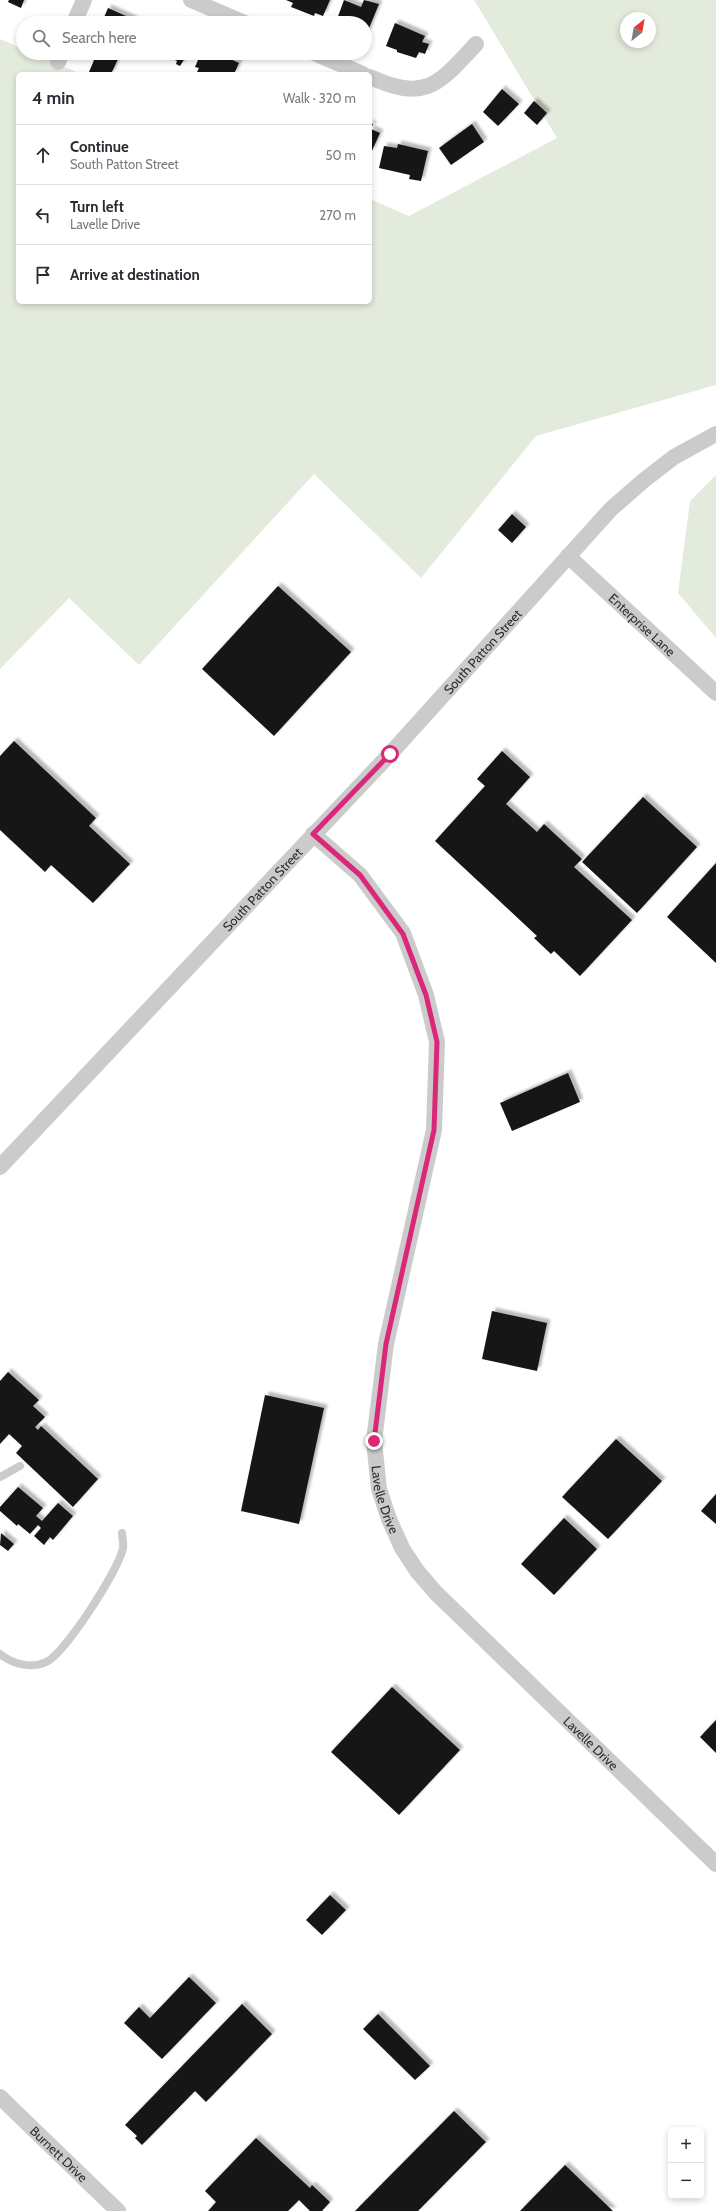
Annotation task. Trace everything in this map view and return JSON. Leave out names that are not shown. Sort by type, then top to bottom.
[{"type":"street","points":[[77,16],[84,0]]},
{"type":"street","points":[[191,0],[229,16]]},
{"type":"street","points":[[372,78],[398,88],[418,89],[428,87],[449,74],[476,44]]},
{"type":"street","points":[[330,60],[358,72]]},
{"type":"street","name":"South Patton Street","points":[[0,1167],[390,754],[611,509],[643,481],[674,457],[716,434]]},
{"type":"street","name":"Enterprise Lane","points":[[568,556],[716,693]]},
{"type":"street","name":"Lavelle Drive","points":[[313,834],[360,875],[403,934],[426,995],[437,1042],[434,1130],[386,1344],[375,1425],[376,1473],[389,1519],[402,1548],[417,1571],[436,1593],[716,1864]]},
{"type":"street","name":"Burnett Drive","points":[[0,2097],[118,2211]]},
{"type":"lane","points":[[0,1477],[20,1466]]},
{"type":"lane","points":[[0,1654],[18,1664],[33,1666],[47,1662],[59,1654],[114,1569],[124,1548],[122,1533]]},
{"type":"shaded area","points":[[474,0],[716,0],[716,385],[536,436],[421,578],[314,474],[139,665],[69,598],[0,669],[0,39],[16,46],[16,60],[49,60],[76,72],[16,72],[16,304],[372,304],[372,200],[409,216],[557,138]]},
{"type":"shaded area","points":[[716,475],[716,638],[678,593],[690,501]]},
{"type":"building","points":[[9,0],[24,0],[21,8],[8,2]]},
{"type":"building","points":[[286,0],[330,0],[323,16],[315,13],[314,16],[291,7],[293,3]]},
{"type":"building","points":[[344,0],[361,7],[364,0],[379,4],[372,21],[372,16],[338,16]]},
{"type":"building","points":[[108,8],[126,16],[105,16]]},
{"type":"building","points":[[395,23],[425,36],[422,42],[429,44],[425,54],[419,52],[416,58],[397,52],[397,50],[386,46]]},
{"type":"building","points":[[94,60],[118,60],[112,72],[89,72]]},
{"type":"building","points":[[175,60],[184,60],[180,66],[176,64],[177,61]]},
{"type":"building","points":[[198,60],[232,60],[239,63],[235,72],[197,72],[199,68],[195,67]]},
{"type":"building","points":[[502,89],[519,104],[498,126],[483,112]]},
{"type":"building","points":[[534,101],[547,113],[537,125],[524,113]]},
{"type":"building","points":[[472,124],[484,142],[451,165],[439,148]]},
{"type":"building","points":[[372,129],[380,133],[372,151]]},
{"type":"building","points":[[398,144],[428,151],[421,181],[409,179],[410,175],[379,168],[384,146],[397,148]]},
{"type":"building","points":[[512,514],[526,527],[512,543],[498,530]]},
{"type":"building","points":[[278,586],[351,652],[274,736],[202,669]]},
{"type":"building","points":[[14,741],[96,818],[89,826],[130,864],[93,903],[51,865],[45,872],[0,830],[0,756]]},
{"type":"building","points":[[502,751],[530,777],[506,804],[537,832],[544,824],[582,859],[574,867],[632,920],[580,976],[554,951],[551,954],[534,938],[537,936],[435,841],[485,786],[477,779]]},
{"type":"building","points":[[643,797],[697,847],[637,913],[582,862]]},
{"type":"building","points":[[716,863],[716,963],[667,917]]},
{"type":"building","points":[[568,1073],[580,1102],[512,1131],[500,1103]]},
{"type":"building","points":[[492,1311],[547,1323],[537,1371],[482,1359]]},
{"type":"building","points":[[8,1372],[39,1400],[33,1406],[45,1417],[35,1427],[38,1430],[41,1426],[98,1479],[73,1507],[16,1453],[22,1446],[9,1434],[0,1444],[0,1381]]},
{"type":"building","points":[[265,1395],[324,1408],[299,1524],[241,1511]]},
{"type":"building","points":[[616,1439],[662,1481],[608,1539],[562,1497]]},
{"type":"building","points":[[18,1487],[43,1508],[36,1516],[42,1521],[58,1503],[73,1516],[53,1540],[50,1537],[44,1545],[34,1536],[41,1528],[38,1525],[30,1534],[18,1524],[17,1526],[0,1511],[0,1507]]},
{"type":"building","points":[[716,1494],[716,1524],[701,1511]]},
{"type":"building","points":[[564,1518],[597,1549],[554,1595],[521,1564]]},
{"type":"building","points":[[1,1533],[14,1544],[8,1551],[0,1545]]},
{"type":"building","points":[[392,1687],[460,1750],[399,1815],[331,1752]]},
{"type":"building","points":[[716,1720],[716,1753],[700,1737]]},
{"type":"building","points":[[330,1895],[346,1910],[322,1935],[306,1920]]},
{"type":"building","points":[[189,1977],[216,2003],[162,2059],[124,2023],[139,2007],[150,2018]]},
{"type":"building","points":[[242,2004],[272,2034],[206,2102],[195,2091],[142,2145],[135,2138],[137,2136],[125,2125]]},
{"type":"building","points":[[378,2014],[430,2066],[415,2080],[363,2029]]},
{"type":"building","points":[[454,2111],[486,2142],[418,2211],[355,2211]]},
{"type":"building","points":[[256,2138],[310,2188],[312,2185],[330,2202],[322,2211],[310,2211],[299,2200],[288,2211],[208,2211],[216,2202],[205,2191]]},
{"type":"building","points":[[565,2165],[613,2211],[520,2211]]},
{"type":"route","points":[[374,1441],[386,1344],[402,1280],[434,1130],[437,1086],[437,1042],[418,969],[403,934],[360,875],[313,834],[390,754]]}]
